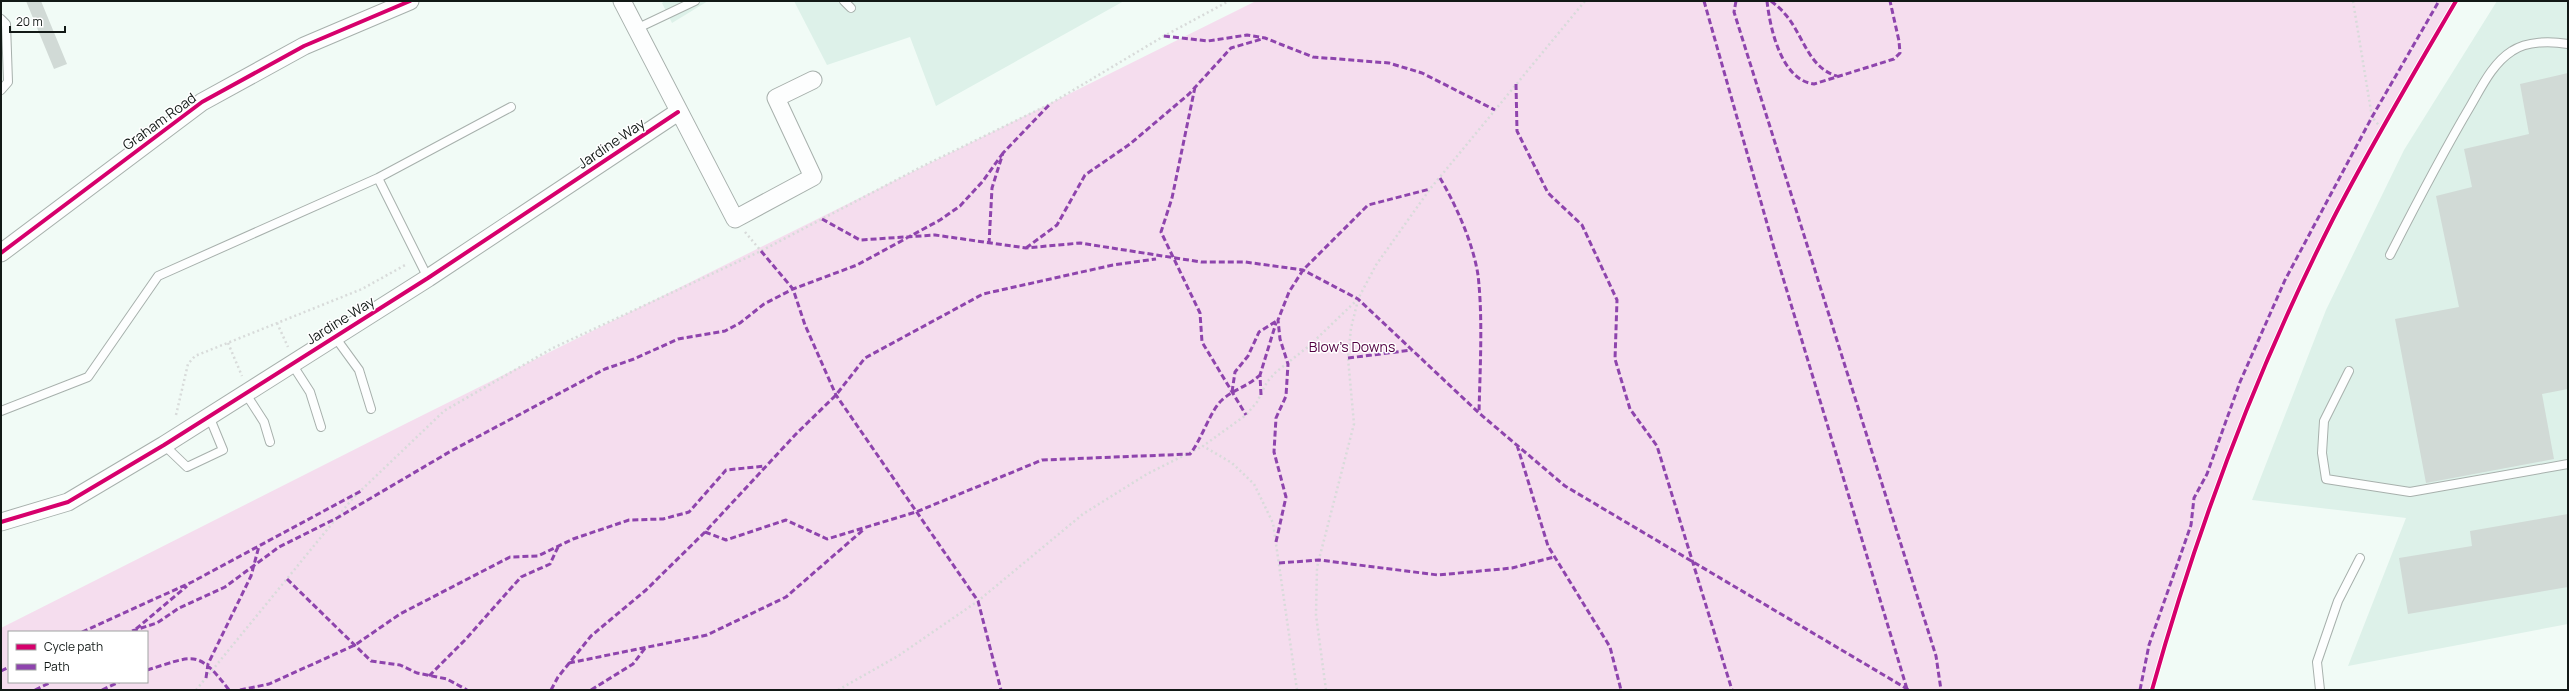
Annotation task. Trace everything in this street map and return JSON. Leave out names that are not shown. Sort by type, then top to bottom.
[{"type":"street","name":"Graham Road","points":[[1,252],[202,102],[304,46],[410,1]]},
{"type":"street","points":[[622,1],[678,112],[735,219],[813,177],[776,98],[812,80]]},
{"type":"street","name":"Jardine Way","points":[[1,522],[68,502],[167,443],[209,416],[245,388],[292,359],[335,337],[428,278],[678,112]]},
{"type":"lane","points":[[636,29],[695,1]]},
{"type":"lane","points":[[844,1],[851,8]]},
{"type":"lane","points":[[1,19],[6,24],[8,82],[1,90]]},
{"type":"lane","points":[[2390,255],[2441,155],[2490,74],[2512,51],[2526,45],[2542,42],[2568,44]]},
{"type":"lane","points":[[1,411],[88,377],[158,276],[378,178],[511,107]]},
{"type":"lane","points":[[378,178],[428,278]]},
{"type":"lane","points":[[335,337],[359,370],[371,409]]},
{"type":"lane","points":[[292,359],[310,392],[321,427]]},
{"type":"lane","points":[[2349,370],[2324,421],[2322,453],[2326,479],[2410,492],[2568,464]]},
{"type":"lane","points":[[245,388],[264,422],[270,442]]},
{"type":"lane","points":[[167,443],[187,467],[223,450],[209,416]]},
{"type":"lane","points":[[2320,690],[2317,662],[2338,601],[2360,558]]},
{"type":"path","points":[[196,690],[353,498],[444,411],[554,348],[761,251],[921,166],[1050,104],[1164,36],[1229,1]]},
{"type":"path","points":[[1326,690],[1316,615],[1316,567],[1354,424],[1348,358],[1350,328],[1358,300],[1376,265],[1430,189],[1585,1]]},
{"type":"path","points":[[2353,1],[2372,117],[2382,129]]},
{"type":"path","points":[[2378,136],[2386,122]]},
{"type":"path","points":[[735,219],[761,251]]},
{"type":"path","points":[[167,443],[188,364],[195,356],[362,289],[418,257]]},
{"type":"path","points":[[838,690],[898,656],[978,601],[1083,514],[1154,471],[1203,446],[1246,415],[1257,402],[1267,382],[1276,372],[1309,346],[1358,300]]},
{"type":"path","points":[[277,323],[292,359]]},
{"type":"path","points":[[228,343],[245,388]]},
{"type":"path","points":[[1203,446],[1232,463],[1254,484],[1273,523],[1297,690]]},
{"type":"shaded area","points":[[665,1],[708,1],[672,23],[662,3]]},
{"type":"shaded area","points":[[794,1],[1124,1],[936,106],[910,37],[827,65]]},
{"type":"shaded area","points":[[2497,1],[2568,1],[2568,624],[2348,666],[2406,518],[2252,500],[2326,310],[2404,150]]},
{"type":"green space","name":"Blow's Downs","points":[[1256,1],[2456,1],[2347,191],[2279,333],[2254,391],[2209,510],[2152,690],[1,690],[1,628],[409,422]]},
{"type":"building","points":[[26,1],[41,1],[67,64],[54,69]]},
{"type":"building","points":[[2568,73],[2568,389],[2542,394],[2554,459],[2426,483],[2395,319],[2459,307],[2436,196],[2472,187],[2464,149],[2529,134],[2520,84]]},
{"type":"building","points":[[2568,514],[2568,587],[2408,614],[2399,558],[2472,546],[2470,531]]},
{"type":"marked path","points":[[1704,1],[1774,248],[1907,689]]},
{"type":"marked path","points":[[1736,1],[1734,12],[1936,656],[1941,690]]},
{"type":"marked path","points":[[1767,1],[1774,38],[1785,63],[1793,73],[1803,80],[1814,84],[1894,59],[1900,53],[1899,41],[1890,1]]},
{"type":"marked path","points":[[1771,1],[1782,10],[1791,22],[1807,50],[1819,66],[1827,72],[1837,76]]},
{"type":"marked path","points":[[2140,690],[2149,645],[2191,525],[2194,498],[2207,474],[2240,382],[2285,280],[2372,117],[2439,1]]},
{"type":"marked path","points":[[1164,36],[1208,41],[1247,35],[1265,38],[1313,57],[1389,63],[1422,73],[1495,110]]},
{"type":"marked path","points":[[1026,248],[1057,225],[1085,175],[1130,144],[1189,94],[1231,48],[1262,39]]},
{"type":"marked path","points":[[1516,84],[1517,131],[1548,193],[1582,225],[1617,300],[1615,359],[1630,409],[1657,446],[1732,690]]},
{"type":"marked path","points":[[1195,87],[1172,198],[1161,232],[1200,313],[1202,342],[1246,415]]},
{"type":"marked path","points":[[989,244],[992,188],[1003,153],[1050,104]]},
{"type":"marked path","points":[[132,631],[157,623],[179,608],[225,587],[279,547],[337,518],[451,451],[605,369],[634,359],[678,339],[725,331],[740,323],[764,304],[793,289],[857,265],[940,220],[960,206],[983,181],[1003,153]]},
{"type":"marked path","points":[[1440,178],[1452,200],[1468,237],[1478,275],[1481,326],[1479,413]]},
{"type":"marked path","points":[[1276,542],[1286,497],[1274,452],[1276,418],[1286,396],[1288,364],[1280,339],[1278,320],[1289,292],[1303,270],[1368,205],[1430,189]]},
{"type":"marked path","points":[[822,219],[860,240],[935,235],[1026,248],[1080,243],[1201,262],[1245,262],[1303,270],[1358,299],[1479,413],[1565,486],[1909,690]]},
{"type":"marked path","points":[[761,251],[793,289],[805,325],[836,395],[978,601],[1001,690]]},
{"type":"marked path","points":[[551,690],[558,677],[591,636],[646,590],[705,532],[796,434],[836,395],[865,358],[983,294],[1113,265],[1156,259]]},
{"type":"marked path","points":[[1232,392],[1235,372],[1248,356],[1259,332],[1278,320]]},
{"type":"marked path","points":[[1261,395],[1260,375],[1276,323]]},
{"type":"marked path","points":[[1348,358],[1412,350]]},
{"type":"marked path","points":[[705,532],[726,540],[786,520],[827,539],[916,512],[1042,460],[1190,454],[1214,411],[1222,400],[1260,375]]},
{"type":"marked path","points":[[1517,445],[1548,546],[1610,647],[1621,690]]},
{"type":"marked path","points":[[240,690],[269,684],[355,645],[400,614],[510,557],[538,556],[573,539],[629,520],[663,519],[689,512],[726,470],[765,466]]},
{"type":"marked path","points":[[84,631],[192,582],[361,491]]},
{"type":"marked path","points":[[569,663],[707,635],[786,597],[863,530]]},
{"type":"marked path","points":[[206,678],[208,664],[251,576],[259,546]]},
{"type":"marked path","points":[[429,676],[465,640],[521,577],[550,564],[558,547]]},
{"type":"marked path","points":[[1279,563],[1319,560],[1438,575],[1512,568],[1554,557]]},
{"type":"marked path","points":[[287,579],[371,661],[400,665],[417,673],[447,679],[467,690]]},
{"type":"marked path","points":[[136,629],[187,586]]},
{"type":"marked path","points":[[591,690],[633,664],[646,647]]},
{"type":"marked path","points":[[148,670],[175,661],[194,659],[209,667],[229,690]]},
{"type":"marked path","points":[[1,671],[8,668]]},
{"type":"marked path","points":[[35,690],[49,683]]},
{"type":"marked path","points":[[102,690],[117,683]]},
{"type":"cycle path","points":[[1,253],[202,102],[304,46],[410,1]]},
{"type":"cycle path","points":[[2152,690],[2209,510],[2254,391],[2279,333],[2347,191],[2456,1]]},
{"type":"cycle path","points":[[1,522],[68,502],[164,445],[428,278],[678,112]]}]
